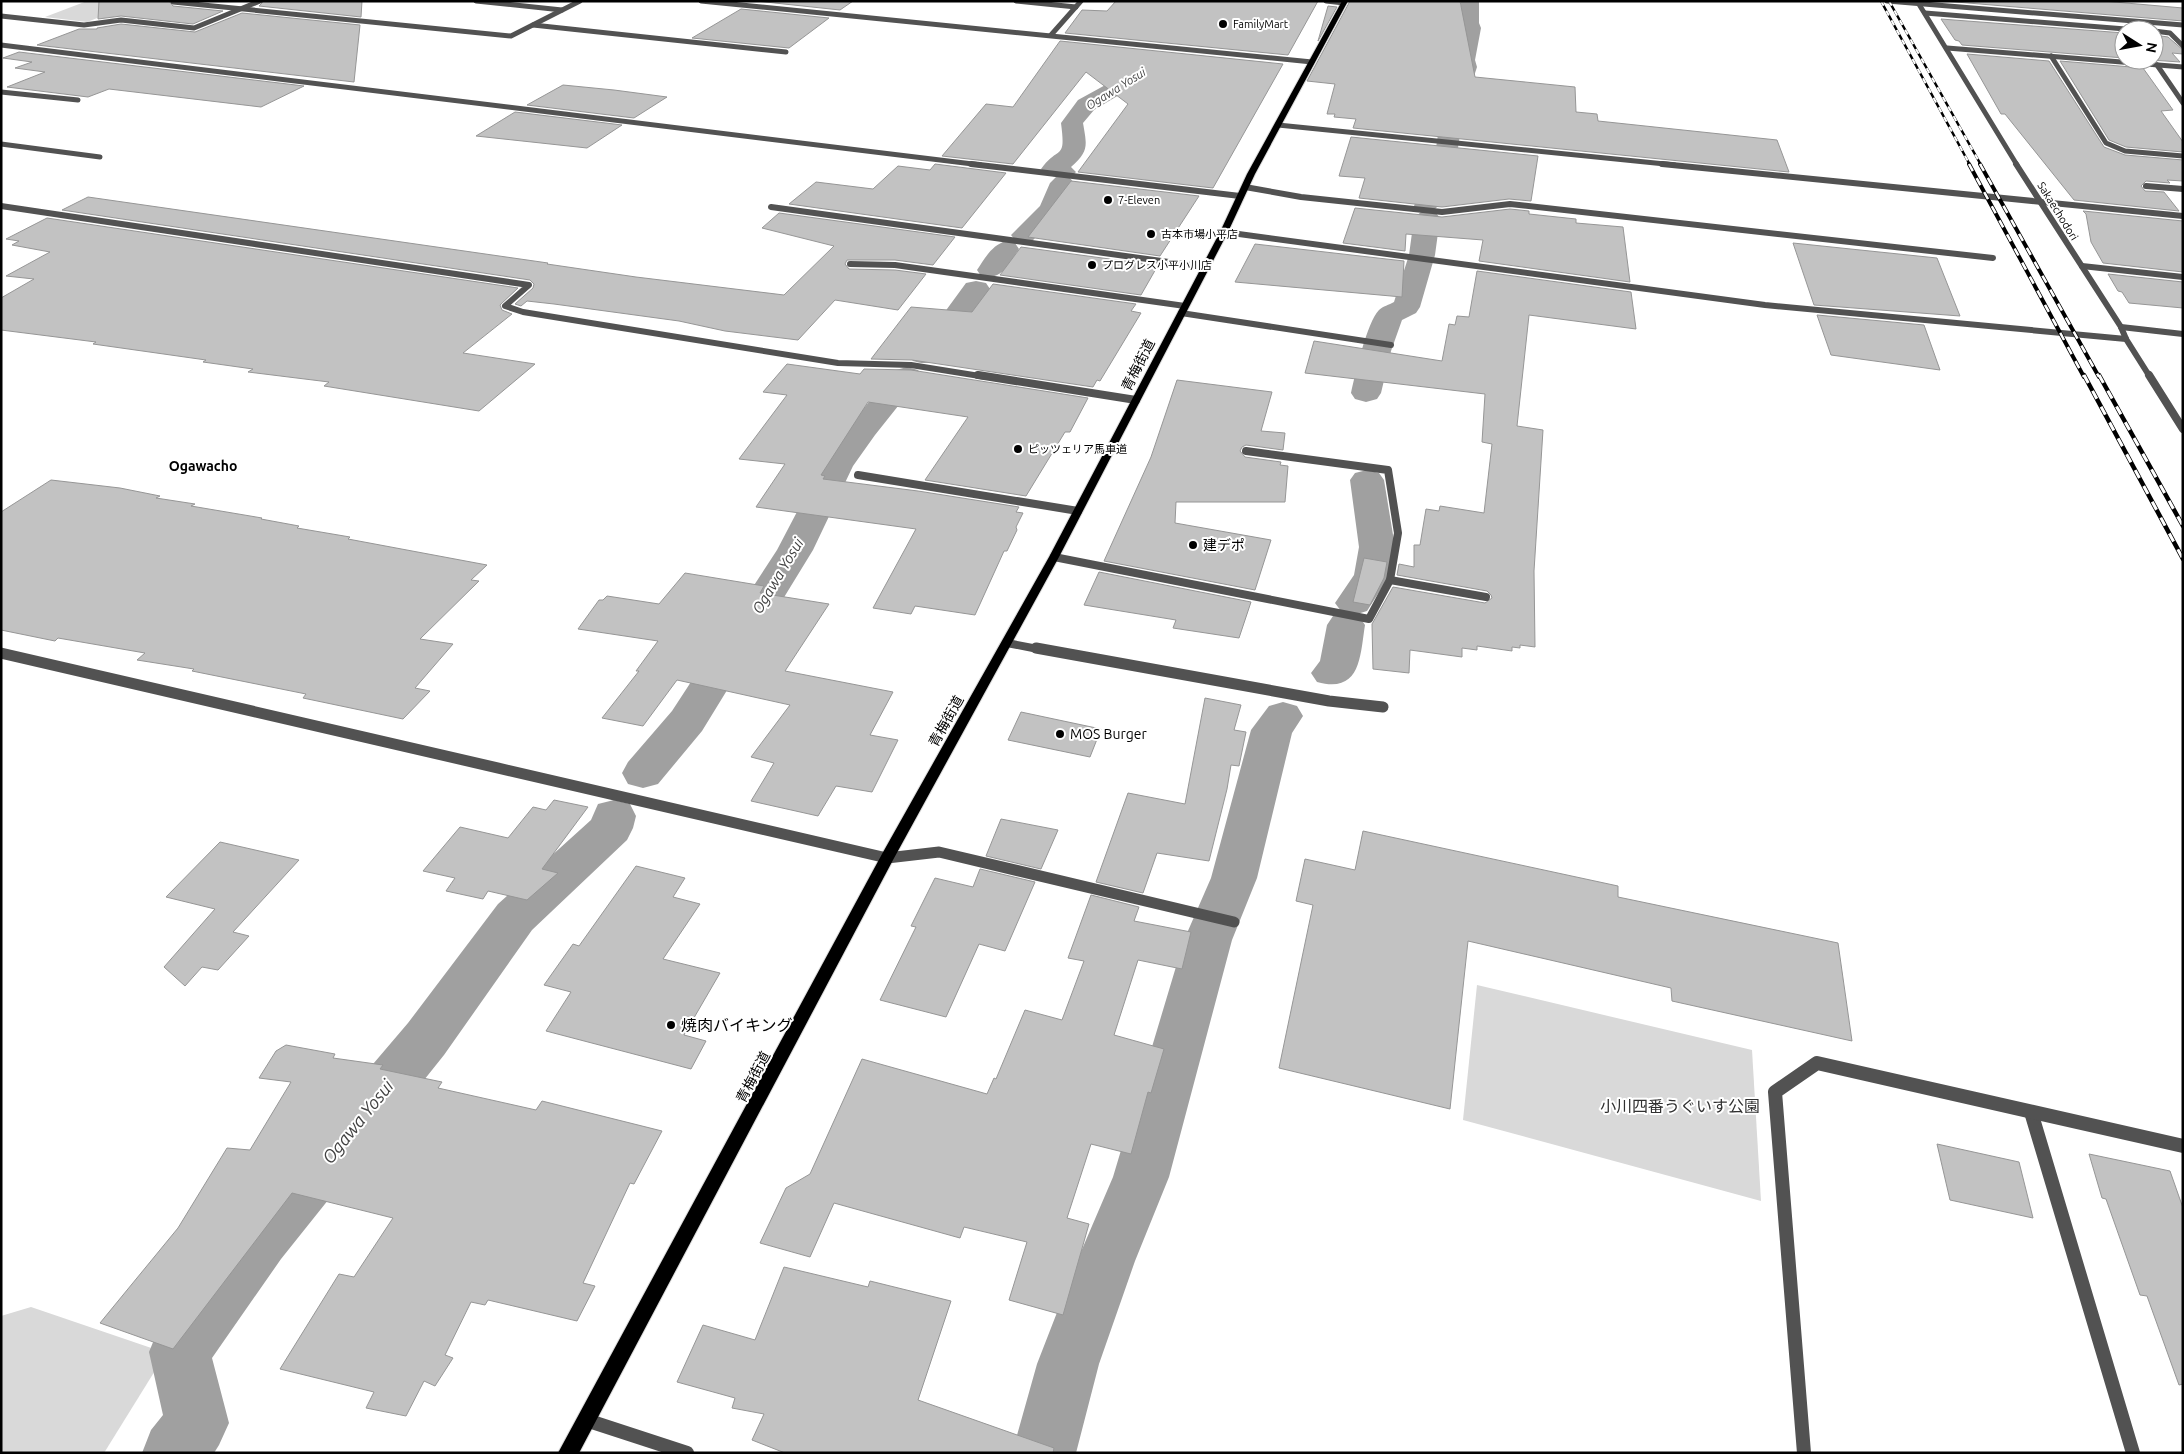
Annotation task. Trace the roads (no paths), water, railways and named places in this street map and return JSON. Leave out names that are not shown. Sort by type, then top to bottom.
[{"type":"main road","name":"青梅街道","points":[[568,1453],[887,858],[1054,557],[1224,232],[1242,192],[1345,2]]},
{"type":"street","points":[[1,16],[84,25],[121,20],[194,28],[260,1]]},
{"type":"street","points":[[476,1],[564,10]]},
{"type":"street","points":[[173,2],[511,36],[580,1]]},
{"type":"street","points":[[701,1],[1312,62]]},
{"type":"street","points":[[1016,1],[1076,7]]},
{"type":"street","points":[[1051,36],[1082,1]]},
{"type":"street","points":[[1326,1],[1345,2]]},
{"type":"street","points":[[1887,1],[2183,25]]},
{"type":"street","name":"Sakaechodori","points":[[1918,3],[1926,13],[2040,202],[2121,327],[2126,339],[2183,430]]},
{"type":"street","points":[[1926,13],[2114,28]]},
{"type":"street","points":[[532,25],[786,52]]},
{"type":"street","points":[[2164,32],[2170,33],[2183,46]]},
{"type":"street","points":[[1,45],[309,84],[1242,192],[1442,212],[1510,204],[1993,258]]},
{"type":"street","points":[[1947,48],[2114,61]]},
{"type":"street","points":[[2050,56],[2106,143],[2125,151],[2183,156]]},
{"type":"street","points":[[2164,66],[2183,67]]},
{"type":"street","points":[[2161,70],[2183,102]]},
{"type":"street","points":[[1,92],[78,100]]},
{"type":"street","points":[[1278,125],[1434,140],[1561,155],[2183,216]]},
{"type":"street","points":[[1,144],[100,157]]},
{"type":"street","points":[[2146,186],[2183,189]]},
{"type":"street","points":[[1,206],[528,285],[505,306],[523,312],[838,363],[911,364],[1136,400]]},
{"type":"street","points":[[771,207],[1205,267]]},
{"type":"street","points":[[1224,232],[1765,305],[2126,339]]},
{"type":"street","points":[[850,264],[895,265],[1391,344]]},
{"type":"street","points":[[2082,266],[2183,277]]},
{"type":"street","points":[[2121,327],[2183,334]]},
{"type":"street","points":[[1054,557],[1369,619],[1390,580],[1398,533],[1388,470],[1246,451]]},
{"type":"street","points":[[858,475],[1078,511]]},
{"type":"street","points":[[1390,580],[1486,597]]},
{"type":"street","points":[[1007,643],[1329,701],[1383,707]]},
{"type":"street","points":[[1,653],[887,858],[939,852],[1234,922]]},
{"type":"street","points":[[1804,1453],[1775,1092],[1817,1063],[2183,1146]]},
{"type":"street","points":[[2031,1112],[2133,1453]]},
{"type":"street","points":[[586,1420],[687,1453]]},
{"type":"waterway","points":[[1426,206],[1447,148],[1453,107],[1467,67],[1465,60],[1472,28],[1470,23],[1470,1]]},
{"type":"waterway","name":"Ogawa Yosui","points":[[1064,172],[1053,169],[1073,153],[1075,144],[1072,123],[1086,105],[1147,70],[1157,61]]},
{"type":"waterway","name":"Ogawa Yosui","points":[[1024,235],[1051,209],[1062,183]]},
{"type":"waterway","points":[[1366,393],[1376,351],[1390,315],[1406,307],[1422,255],[1427,218]]},
{"type":"waterway","name":"Ogawa Yosui","points":[[990,270],[1006,249]]},
{"type":"waterway","name":"Ogawa Yosui","points":[[923,355],[938,341],[976,289]]},
{"type":"waterway","name":"Ogawa Yosui","points":[[643,773],[687,721],[795,550],[837,466],[864,428],[907,376]]},
{"type":"waterway","points":[[1354,603],[1372,575],[1377,547],[1367,480]]},
{"type":"waterway","points":[[1331,673],[1339,666],[1346,625]]},
{"type":"waterway","points":[[1044,1453],[1068,1364],[1106,1261],[1141,1177],[1208,940],[1234,878],[1272,730],[1283,716]]},
{"type":"waterway","name":"Ogawa Yosui","points":[[174,1453],[197,1423],[180,1352],[261,1239],[426,1039],[515,917],[611,828],[614,816]]},
{"type":"railway","points":[[1881,1],[1970,165]]},
{"type":"railway","points":[[1889,1],[1981,165]]},
{"type":"railway","points":[[1969,164],[2084,377]]},
{"type":"railway","points":[[1980,164],[2099,377]]},
{"type":"railway","points":[[2084,375],[2183,559]]},
{"type":"railway","points":[[2099,375],[2183,526]]},
{"type":"place","name":"FamilyMart","points":[[1223,24]]},
{"type":"place","name":"7-Eleven","points":[[1108,200]]},
{"type":"place","name":"古本市場小平店","points":[[1151,234]]},
{"type":"place","name":"プログレス小平小川店","points":[[1092,265]]},
{"type":"place","name":"ピッツェリア馬車道","points":[[1018,449]]},
{"type":"place","name":"建デポ","points":[[1193,545]]},
{"type":"place","name":"MOS Burger","points":[[1060,734]]},
{"type":"place","name":"焼肉バイキング","points":[[671,1025]]},
{"type":"district","name":"Ogawacho","points":[[203,466]]},
{"type":"park label","name":"小川四番うぐいす公園","points":[[1680,1106]]}]
